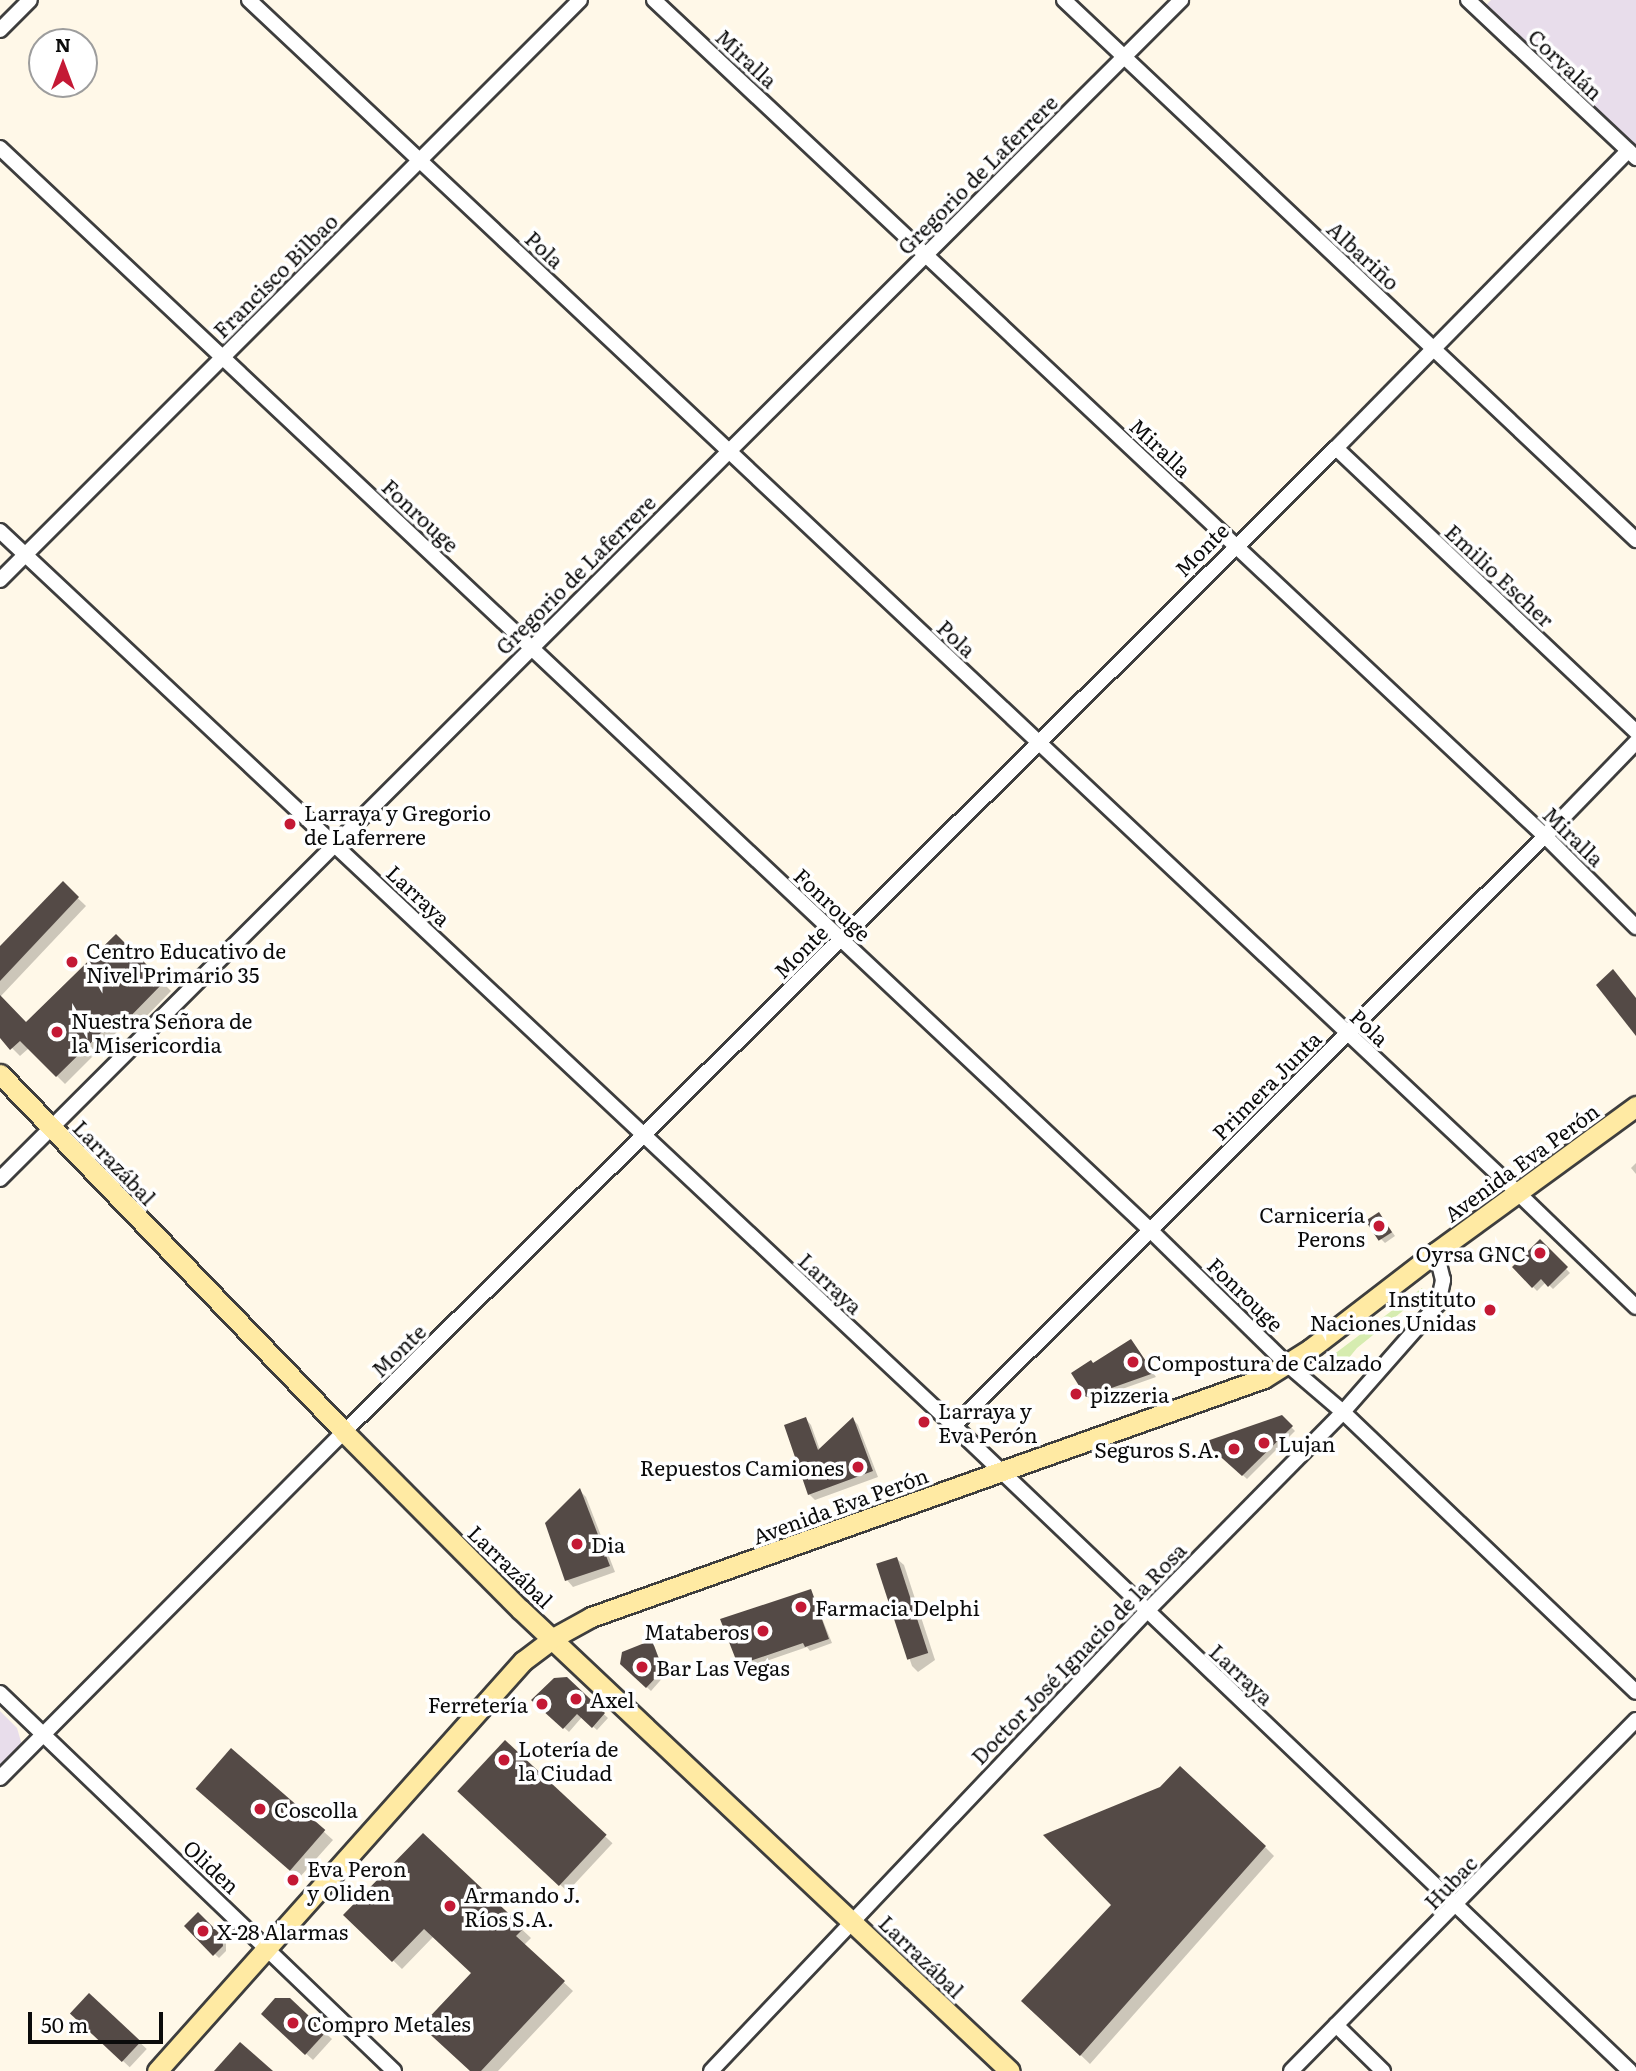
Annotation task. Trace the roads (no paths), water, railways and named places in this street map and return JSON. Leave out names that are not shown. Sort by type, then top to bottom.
[{"type":"main road","name":"Larrazábal","points":[[0,1074],[344,1432],[520,1608],[1010,2071]]},
{"type":"main road","name":"Avenida Eva Perón","points":[[157,2071],[523,1661],[553,1638],[591,1618],[1264,1378],[1288,1365],[1436,1252],[1636,1106]]},
{"type":"street","points":[[0,30],[30,0]]},
{"type":"street","name":"Pola","points":[[249,0],[1636,1307]]},
{"type":"street","name":"Francisco Bilbao","points":[[0,580],[580,0]]},
{"type":"street","name":"Miralla","points":[[654,0],[1545,836],[1636,927]]},
{"type":"street","name":"Albariño","points":[[1064,0],[1636,540]]},
{"type":"street","name":"Gregorio de Laferrere","points":[[0,1179],[1181,0]]},
{"type":"street","name":"Corvalán","points":[[1468,0],[1632,154]]},
{"type":"street","name":"Fonrouge","points":[[0,148],[1150,1230],[1288,1365],[1343,1412],[1636,1692]]},
{"type":"street","name":"Monte","points":[[0,1779],[344,1432],[644,1137],[1234,545],[1336,448],[1432,348],[1632,154]]},
{"type":"street","name":"Emilio Escher","points":[[1336,448],[1636,732]]},
{"type":"street","name":"Larraya","points":[[0,531],[954,1426],[1630,2071]]},
{"type":"street","name":"Primera Junta","points":[[954,1426],[1636,742]]},
{"type":"street","name":"Doctor José Ignacio de la Rosa","points":[[710,2071],[1146,1612],[1343,1412],[1438,1304],[1443,1280],[1436,1252]]},
{"type":"street","name":"Oliden","points":[[0,1693],[267,1946],[394,2071]]},
{"type":"street","name":"Hubac","points":[[1291,2071],[1636,1720]]},
{"type":"street","points":[[1336,2025],[1383,2071]]},
{"type":"place","name":"Larraya y Gregorio de Laferrere","points":[[290,824]]},
{"type":"place","name":"Centro Educativo de Nivel Primario 35","points":[[72,962]]},
{"type":"place","name":"Nuestra Señora de la Misericordia","points":[[57,1032]]},
{"type":"place","name":"Carnicería Perons","points":[[1379,1226]]},
{"type":"place","name":"Oyrsa GNC","points":[[1540,1253]]},
{"type":"place","name":"Instituto Naciones Unidas","points":[[1490,1310]]},
{"type":"place","name":"Compostura de Calzado","points":[[1133,1362]]},
{"type":"place","name":"pizzeria","points":[[1076,1394]]},
{"type":"place","name":"Larraya y Eva Perón","points":[[924,1422]]},
{"type":"place","name":"Lujan","points":[[1264,1443]]},
{"type":"place","name":"Seguros S.A.","points":[[1234,1449]]},
{"type":"place","name":"Repuestos Camiones","points":[[858,1467]]},
{"type":"place","name":"Dia","points":[[577,1544]]},
{"type":"place","name":"Farmacia Delphi","points":[[801,1607]]},
{"type":"place","name":"Mataberos","points":[[763,1631]]},
{"type":"place","name":"Bar Las Vegas","points":[[642,1667]]},
{"type":"place","name":"Axel","points":[[576,1699]]},
{"type":"place","name":"Ferretería","points":[[542,1704]]},
{"type":"place","name":"Lotería de la Ciudad","points":[[504,1760]]},
{"type":"place","name":"Coscolla","points":[[260,1809]]},
{"type":"place","name":"Eva Peron y Oliden","points":[[293,1880]]},
{"type":"place","name":"Armando J. Ríos S.A.","points":[[450,1906]]},
{"type":"place","name":"X-28 Alarmas","points":[[203,1931]]},
{"type":"place","name":"Compro Metales","points":[[293,2023]]}]
